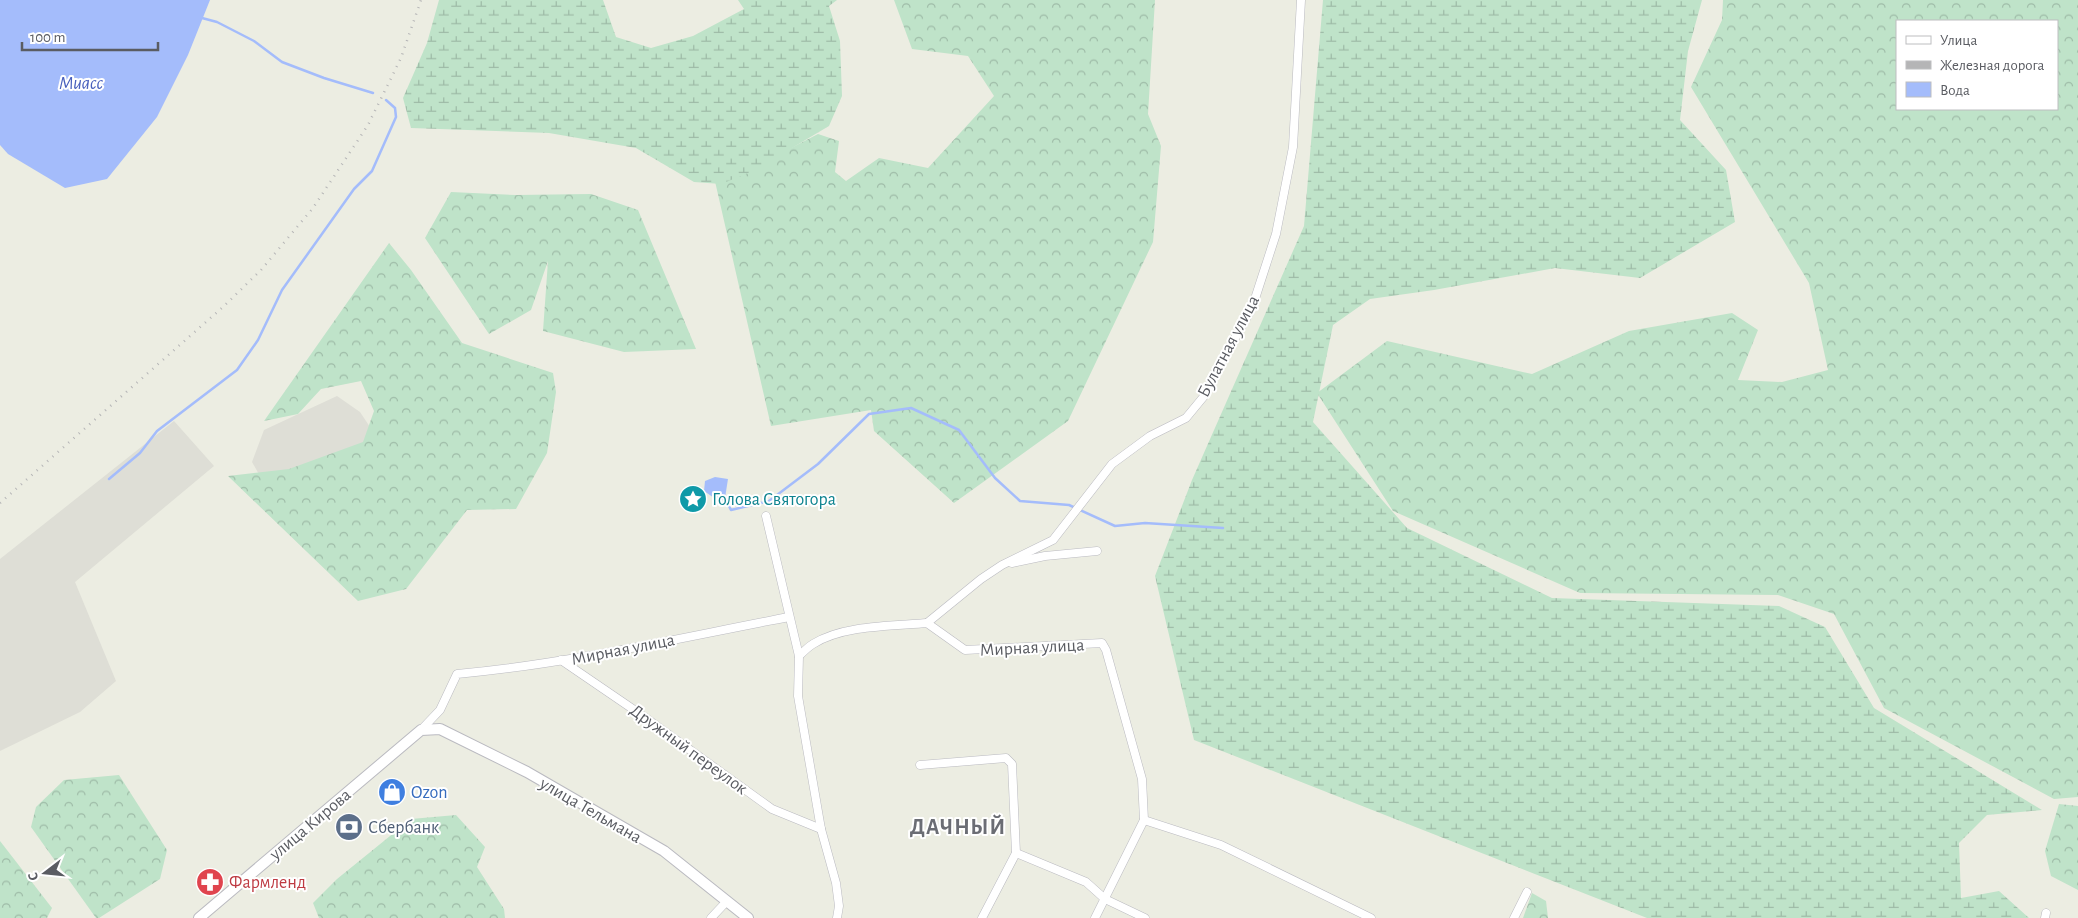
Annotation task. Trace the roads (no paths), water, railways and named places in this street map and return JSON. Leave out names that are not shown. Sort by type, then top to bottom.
[{"type":"street","name":"Булатная улица","points":[[927,623],[981,579],[1002,565],[1053,540],[1112,464],[1150,436],[1186,418],[1205,395],[1252,308],[1276,234],[1293,147],[1301,0]]},
{"type":"street","points":[[766,516],[799,656],[798,696],[821,829],[836,882],[839,906],[837,918]]},
{"type":"street","points":[[1002,565],[1045,556],[1097,551]]},
{"type":"street","name":"Мирная улица","points":[[421,730],[440,710],[456,674],[561,660],[789,617]]},
{"type":"street","points":[[799,656],[813,644],[834,634],[927,623]]},
{"type":"street","name":"Мирная улица","points":[[927,623],[965,650],[1102,643],[1106,650],[1142,779],[1144,820]]},
{"type":"street","name":"Дружный переулок","points":[[561,660],[643,716],[772,809],[821,829]]},
{"type":"street","name":"улица Тельмана","points":[[421,730],[440,730],[526,772],[664,851],[748,918]]},
{"type":"street","name":"улица Кирова","points":[[199,918],[421,730]]},
{"type":"street","points":[[920,765],[1006,758],[1012,764],[1016,853],[982,918]]},
{"type":"street","points":[[1095,918],[1144,820],[1221,845],[1371,918]]},
{"type":"street","points":[[1016,853],[1086,882],[1105,899],[1145,918]]},
{"type":"street","points":[[1514,918],[1527,892]]},
{"type":"street","points":[[711,918],[727,901]]},
{"type":"water","name":"Миасс","points":[[0,0],[210,0],[188,55],[157,117],[107,179],[65,188],[8,154],[0,145]]},
{"type":"water","points":[[715,477],[728,479],[725,498],[720,502],[704,491],[705,481]]},
{"type":"waterway","points":[[202,18],[217,22],[254,41],[282,62],[324,78],[373,93]]},
{"type":"waterway","points":[[109,479],[140,453],[157,431],[237,370],[258,340],[282,290],[354,189],[372,171],[396,117],[395,108],[386,100]]},
{"type":"waterway","points":[[725,498],[731,510],[769,501],[818,464],[869,414],[911,408],[959,430],[995,478],[1020,501],[1069,505],[1115,526],[1145,523],[1223,528]]},
{"type":"railway","points":[[0,503],[223,307],[261,270],[313,208],[368,125],[401,58],[421,0]]},
{"type":"place","name":"Голова Святогора","points":[[693,499]]},
{"type":"place","name":"Ozon","points":[[392,792]]},
{"type":"place","name":"Сбербанк","points":[[349,827]]},
{"type":"place","name":"Фармленд","points":[[210,882]]},
{"type":"district","name":"ДАЧНЫЙ","points":[[958,826]]}]
